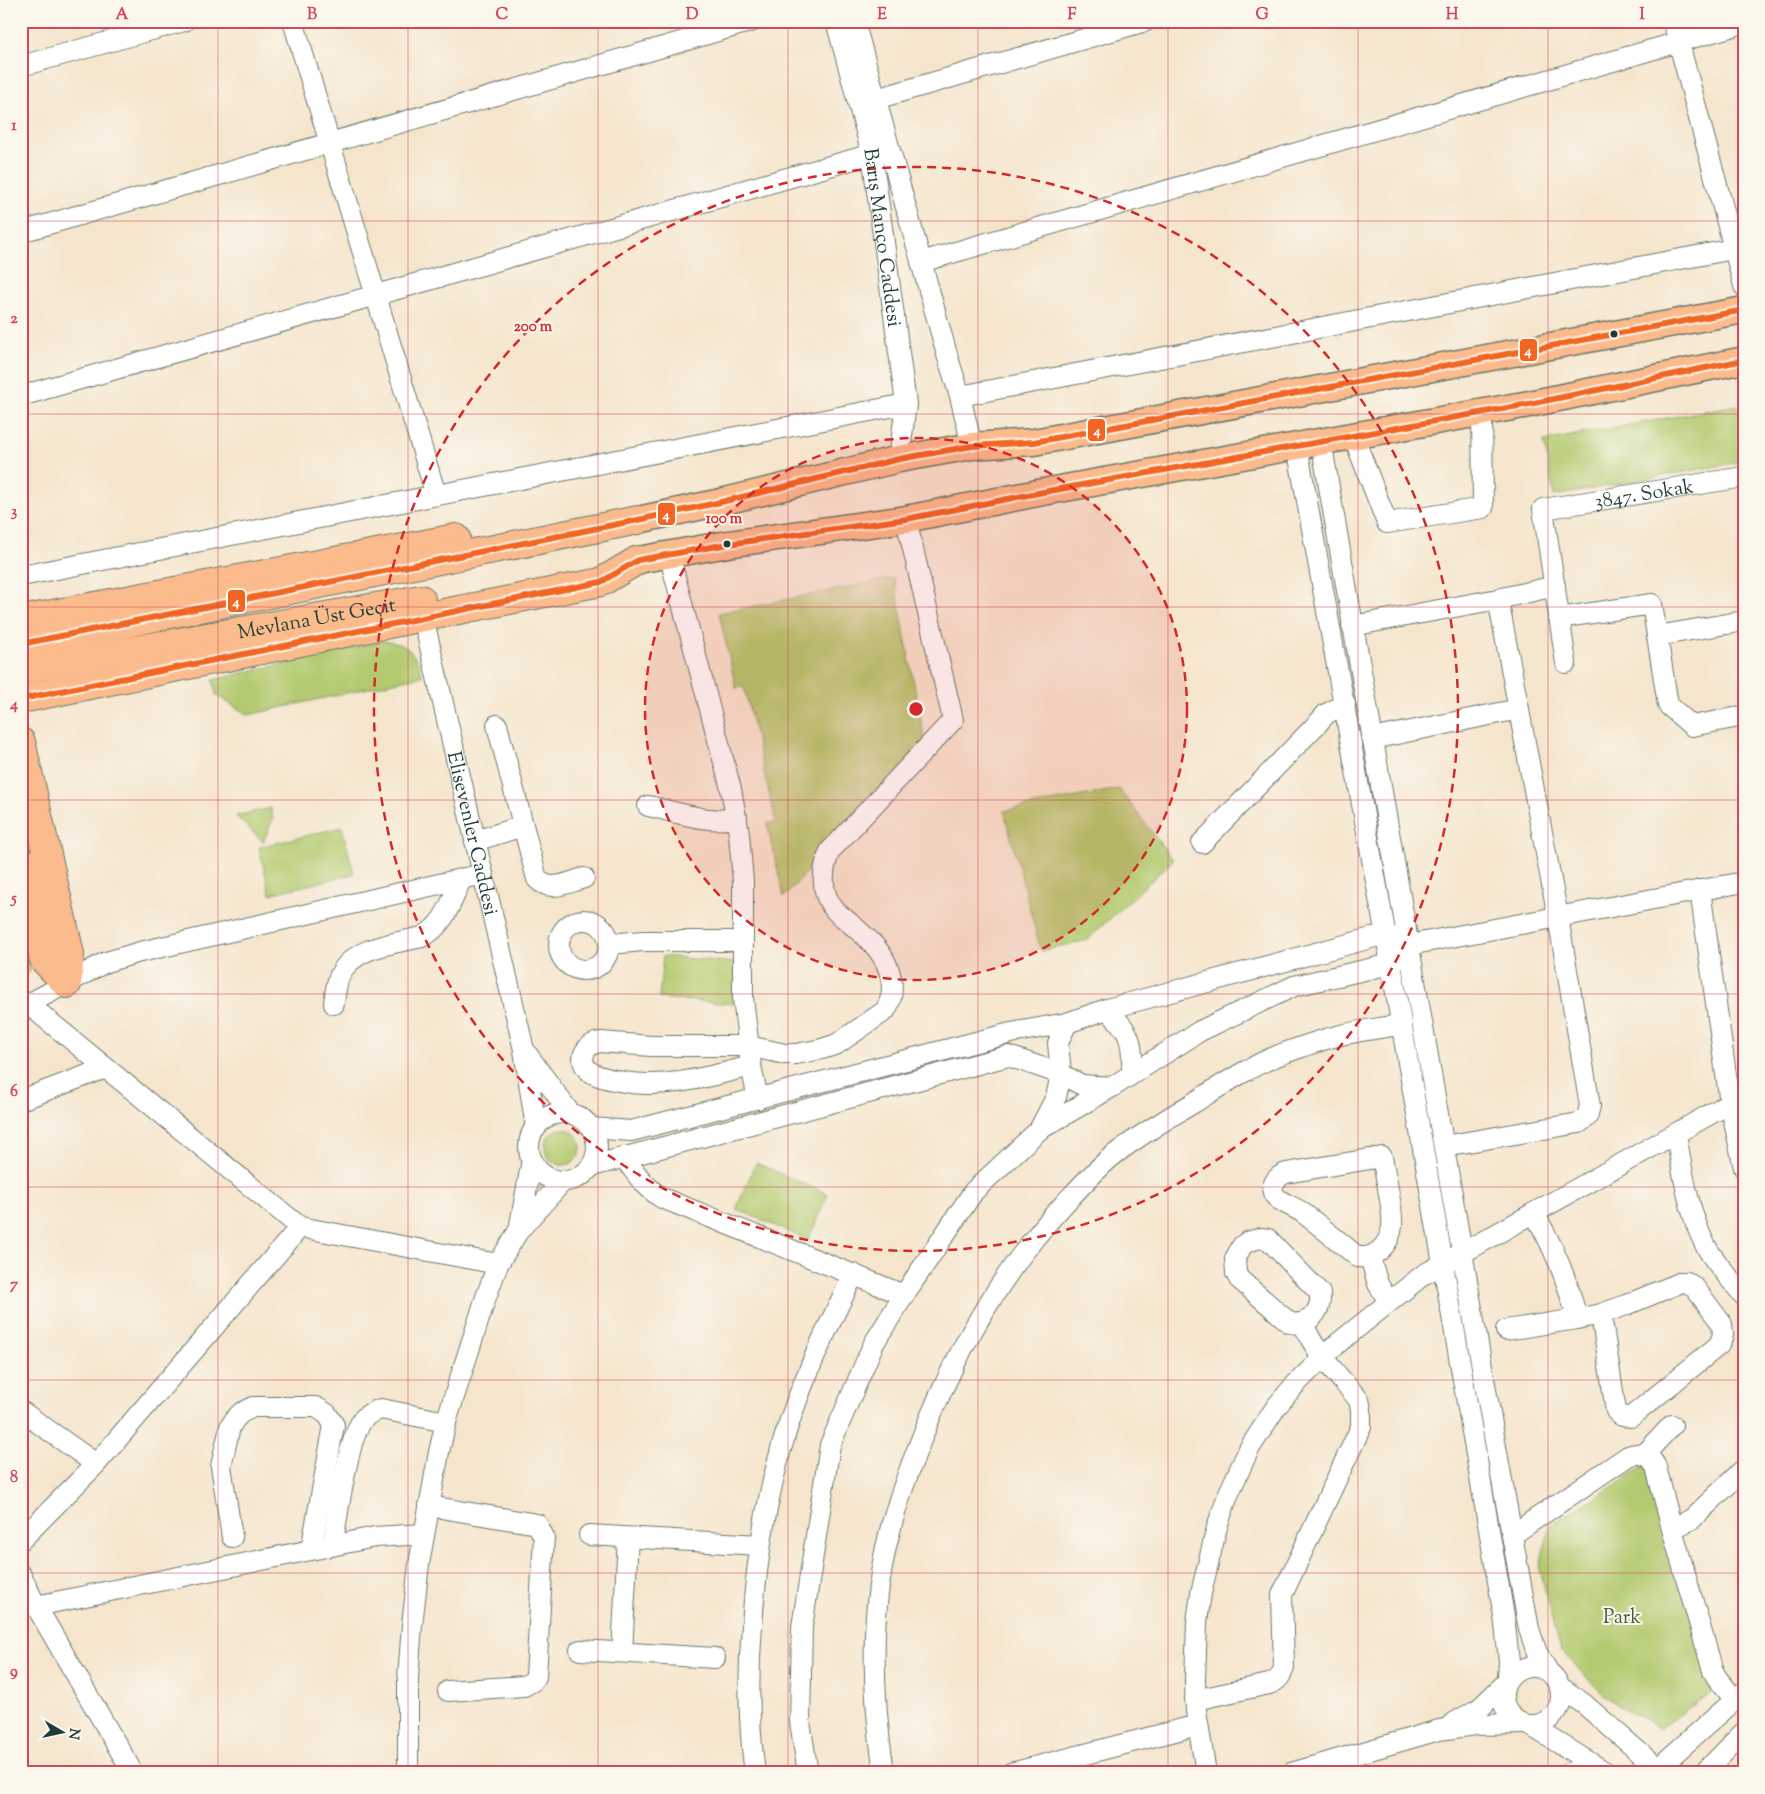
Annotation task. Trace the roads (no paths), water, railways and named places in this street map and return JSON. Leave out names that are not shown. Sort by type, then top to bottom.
[{"type":"highway","points":[[21,620],[598,511],[638,520]]},
{"type":"highway","name":"Mevlana Üst Geçit","points":[[21,644],[638,520]]},
{"type":"highway","name":"Mevlana Üst Geçit","points":[[21,670],[638,560]]},
{"type":"highway","points":[[21,699],[601,582],[638,560]]},
{"type":"highway","points":[[21,742],[70,954],[66,984]]},
{"type":"highway","points":[[21,862],[44,960],[66,984]]},
{"type":"main road","points":[[638,520],[899,459],[972,446],[1034,442],[1744,310]]},
{"type":"main road","points":[[638,560],[906,518],[1482,412],[1744,360]]},
{"type":"street","points":[[21,66],[184,21]]},
{"type":"street","points":[[293,21],[436,495]]},
{"type":"street","points":[[21,232],[753,21]]},
{"type":"street","name":"Barış Manço Caddesi","points":[[836,21],[872,154],[906,404],[899,459]]},
{"type":"street","name":"Barış Manço Caddesi","points":[[854,21],[960,396],[972,446]]},
{"type":"street","points":[[876,99],[1146,21]]},
{"type":"street","points":[[1673,21],[1739,248],[1744,286]]},
{"type":"street","points":[[921,262],[1744,24]]},
{"type":"street","points":[[21,396],[872,154]]},
{"type":"street","points":[[960,396],[1739,248]]},
{"type":"street","points":[[21,576],[906,404]]},
{"type":"street","points":[[1353,436],[1388,523],[1483,508],[1482,412]]},
{"type":"street","points":[[1309,444],[1352,626],[1531,1636],[1537,1653],[1548,1671]]},
{"type":"street","points":[[1309,444],[1345,704],[1444,1263],[1504,1616],[1509,1661],[1507,1682],[1503,1694],[1504,1704],[1514,1720],[1527,1725],[1601,1769]]},
{"type":"street","name":"3847. Sokak","points":[[1555,586],[1543,509],[1744,477]]},
{"type":"street","points":[[751,1066],[697,1080],[649,1084],[618,1081],[591,1072],[583,1058],[586,1048],[596,1043],[651,1046],[748,1046],[785,1054],[807,1053],[837,1044],[886,1011],[893,989],[886,963],[873,943],[833,909],[825,890],[824,880],[826,860],[830,851],[953,720],[906,518]]},
{"type":"street","points":[[669,554],[737,818],[743,881],[743,998],[748,1046],[758,1099]]},
{"type":"street","points":[[1352,626],[1555,586],[1566,663]]},
{"type":"street","points":[[1444,1146],[1579,1123],[1587,1118],[1590,1106],[1558,917],[1498,598]]},
{"type":"street","points":[[1560,618],[1652,604],[1668,705],[1692,726],[1744,716]]},
{"type":"street","name":"Elisevenler Caddesi","points":[[423,617],[524,1050],[536,1128]]},
{"type":"street","points":[[1657,636],[1744,621]]},
{"type":"street","points":[[1202,843],[1318,722],[1345,704]]},
{"type":"street","points":[[1372,739],[1519,709]]},
{"type":"street","points":[[497,725],[537,879],[549,886],[554,886],[584,878]]},
{"type":"street","points":[[648,806],[711,820],[737,818]]},
{"type":"street","points":[[475,840],[523,826]]},
{"type":"street","points":[[483,874],[140,952],[106,962],[25,1006],[106,1068],[300,1227],[498,1264]]},
{"type":"street","points":[[334,1004],[339,978],[345,966],[356,956],[365,952],[422,937],[430,933],[441,923],[462,880]]},
{"type":"street","points":[[808,1773],[800,1722],[802,1627],[830,1445],[874,1342],[904,1295],[974,1192],[1038,1130],[1112,1087],[1200,1032],[1294,986],[1391,964],[1409,945],[1744,882]]},
{"type":"street","points":[[1700,890],[1730,1104],[1744,1168]]},
{"type":"street","points":[[592,1128],[631,1131],[1011,1033],[1067,1023],[1107,1009],[1386,934],[1409,945]]},
{"type":"street","points":[[609,944],[643,941],[743,941]]},
{"type":"street","points":[[1107,1009],[1122,1024],[1133,1047],[1132,1074]]},
{"type":"street","points":[[1038,1130],[1056,1097],[1061,1074],[1058,1043],[1067,1023]]},
{"type":"street","points":[[884,1773],[876,1676],[876,1626],[884,1553],[904,1482],[944,1383],[976,1322],[999,1286],[1029,1245],[1079,1188],[1114,1155],[1160,1123],[1244,1072],[1280,1055],[1339,1035],[1402,1024]]},
{"type":"street","points":[[524,1050],[570,1113]]},
{"type":"street","points":[[592,1166],[1008,1056],[1061,1074],[1082,1085],[1112,1087]]},
{"type":"street","points":[[21,1100],[106,1068]]},
{"type":"street","points":[[1206,1773],[1195,1700],[1195,1652],[1201,1593],[1217,1527],[1228,1495],[1245,1457],[1262,1428],[1292,1388],[1323,1357],[1423,1276],[1730,1104]]},
{"type":"street","points":[[570,1113],[580,1117],[592,1128],[598,1145],[596,1156],[592,1166],[584,1175],[574,1180],[552,1179],[542,1174],[532,1160],[529,1144],[532,1132],[548,1116],[570,1113]]},
{"type":"street","points":[[1676,1134],[1688,1193],[1701,1238],[1710,1253],[1744,1296]]},
{"type":"street","points":[[624,1157],[649,1190],[662,1198],[904,1295]]},
{"type":"street","points":[[1382,1157],[1392,1227],[1382,1248],[1370,1257],[1358,1257],[1302,1212],[1276,1198],[1273,1188],[1276,1178],[1286,1173],[1382,1157]]},
{"type":"street","points":[[519,1230],[532,1160]]},
{"type":"street","points":[[408,1773],[409,1669],[412,1625],[424,1534],[446,1422],[498,1264],[519,1230],[563,1181]]},
{"type":"street","points":[[1534,1213],[1558,1258],[1566,1278],[1577,1319]]},
{"type":"street","points":[[21,1540],[96,1464],[300,1227]]},
{"type":"street","points":[[1260,1238],[1268,1239],[1320,1293],[1320,1305],[1314,1316],[1302,1323],[1290,1323],[1239,1279],[1236,1273],[1235,1259],[1242,1246],[1247,1242],[1260,1238]]},
{"type":"street","points":[[1370,1257],[1378,1284],[1389,1302]]},
{"type":"street","points":[[755,1773],[750,1724],[749,1666],[760,1545],[772,1484],[788,1427],[812,1362],[854,1274]]},
{"type":"street","points":[[1506,1330],[1601,1314],[1626,1306],[1676,1283],[1687,1282],[1695,1288],[1722,1324],[1723,1335],[1718,1345],[1631,1417],[1626,1417],[1616,1411],[1601,1314]]},
{"type":"street","points":[[1195,1700],[1270,1684],[1275,1682],[1282,1673],[1284,1668],[1282,1595],[1361,1427],[1361,1409],[1358,1400],[1323,1357],[1307,1334],[1302,1323]]},
{"type":"street","points":[[232,1537],[221,1466],[230,1427],[235,1419],[241,1413],[253,1407],[316,1407],[328,1414],[334,1425],[311,1550]]},
{"type":"street","points":[[332,1546],[351,1449],[357,1430],[364,1418],[371,1412],[381,1409],[446,1422]]},
{"type":"street","points":[[21,1411],[96,1464]]},
{"type":"street","points":[[1644,1455],[1672,1425]]},
{"type":"street","points":[[1512,1535],[1628,1456],[1639,1454],[1651,1459],[1656,1467],[1713,1671],[1717,1678],[1739,1696],[1660,1771],[1584,1704],[1560,1687]]},
{"type":"street","points":[[1672,1529],[1692,1519],[1744,1469]]},
{"type":"street","points":[[429,1506],[537,1524],[544,1537],[536,1677],[524,1686],[448,1691]]},
{"type":"street","points":[[36,1606],[375,1537],[424,1534]]},
{"type":"street","points":[[589,1536],[760,1545]]},
{"type":"street","points":[[622,1652],[628,1538]]},
{"type":"street","points":[[21,1575],[36,1606],[133,1773]]},
{"type":"street","points":[[580,1650],[715,1658]]},
{"type":"street","points":[[1290,1773],[1438,1730],[1472,1714],[1485,1704],[1519,1670],[1539,1667],[1548,1671],[1556,1678],[1560,1687],[1562,1696],[1556,1714],[1541,1724],[1487,1724],[1438,1730]]},
{"type":"street","points":[[1012,1773],[1198,1725]]},
{"type":"street","points":[[1704,1773],[1744,1732]]},
{"type":"street","points":[[1568,1773],[1601,1769]]},
{"type":"park label","name":"Park","points":[[1622,1616]]}]
